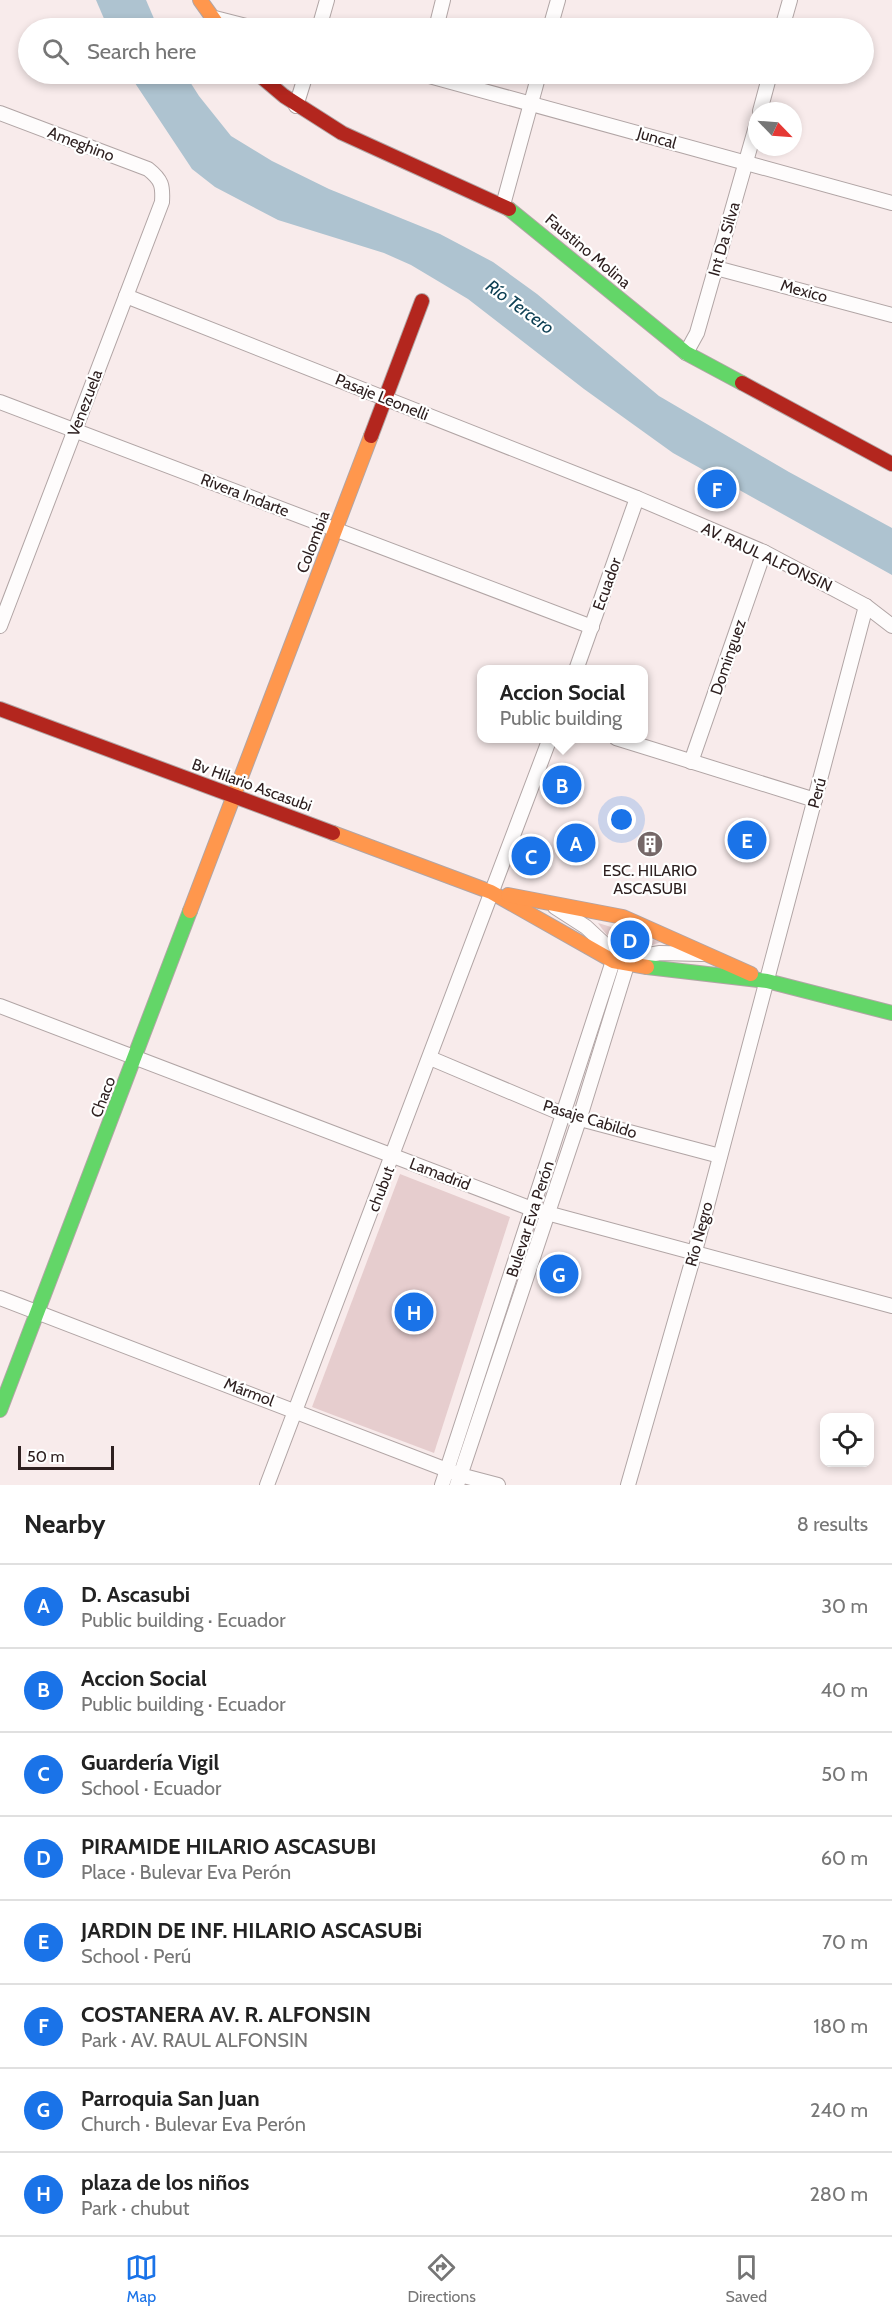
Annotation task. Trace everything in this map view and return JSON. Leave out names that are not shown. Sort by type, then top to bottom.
[{"type":"street","points":[[322,18],[327,0]]},
{"type":"street","points":[[438,18],[443,0]]},
{"type":"street","points":[[553,18],[558,0]]},
{"type":"street","points":[[785,18],[790,0]]},
{"type":"street","points":[[203,2],[210,17],[214,18]]},
{"type":"street","name":"Faustino Molina","points":[[270,84],[297,106],[333,128],[503,205],[686,353],[890,458]]},
{"type":"street","points":[[297,106],[303,84]]},
{"type":"street","name":"Juncal","points":[[462,84],[892,203]]},
{"type":"street","points":[[503,205],[536,84]]},
{"type":"street","points":[[762,102],[767,84]]},
{"type":"street","name":"Ameghino","points":[[0,113],[148,170],[161,179]]},
{"type":"street","name":"Int Da Silva","points":[[686,353],[697,333],[748,156]]},
{"type":"street","name":"Venezuela","points":[[0,626],[162,202],[161,179]]},
{"type":"street","name":"Mexico","points":[[716,268],[892,315]]},
{"type":"street","name":"Pasaje Leonelli","points":[[126,296],[637,498]]},
{"type":"street","name":"Colombia","points":[[234,796],[422,301]]},
{"type":"street","name":"Rivera Indarte","points":[[0,402],[591,627]]},
{"type":"street","name":"AV. RAUL ALFONSIN","points":[[637,498],[764,552],[866,606],[892,626]]},
{"type":"street","name":"Ecuador","points":[[577,665],[637,498]]},
{"type":"street","name":"Dominguez","points":[[691,762],[764,552]]},
{"type":"street","name":"Perú","points":[[767,981],[866,606]]},
{"type":"street","name":"Bv Hilario Ascasubi","points":[[0,709],[491,892]]},
{"type":"street","points":[[491,892],[548,743]]},
{"type":"street","points":[[632,743],[815,800]]},
{"type":"street","name":"Chaco","points":[[0,1410],[234,796]]},
{"type":"street","points":[[491,892],[623,917],[767,981]]},
{"type":"street","points":[[491,892],[621,962],[767,981],[892,1013]]},
{"type":"street","name":"chubut","points":[[267,1485],[393,1157],[491,892]]},
{"type":"street","points":[[550,903],[586,927],[621,962]]},
{"type":"street","points":[[621,962],[660,953],[710,955]]},
{"type":"street","name":"Bulevar Eva Perón","points":[[455,1476],[532,1209],[621,962]]},
{"type":"street","name":"Bulevar Eva Perón","points":[[442,1485],[455,1476],[580,1117],[621,962]]},
{"type":"street","name":"Río Negro","points":[[628,1485],[694,1255],[767,981]]},
{"type":"street","name":"Lamadrid","points":[[0,1006],[532,1209],[694,1255],[892,1306]]},
{"type":"street","name":"Pasaje Cabildo","points":[[430,1058],[565,1115],[580,1117],[720,1156]]},
{"type":"street","name":"Mármol","points":[[0,1298],[296,1410],[455,1476],[498,1485]]},
{"type":"shaded area","points":[[598,923],[661,942],[642,947],[625,947],[611,939]]},
{"type":"shaded area","points":[[400,1174],[510,1217],[434,1453],[312,1407]]},
{"type":"water","points":[[96,0],[146,0],[154,18],[104,18]]},
{"type":"water","name":"Río Tercero","points":[[136,84],[191,84],[231,136],[272,161],[329,189],[440,234],[493,262],[537,294],[659,396],[789,472],[892,528],[892,575],[673,453],[584,389],[468,299],[411,265],[384,253],[278,220],[215,187],[192,169]]},
{"type":"traffic: fast","points":[[509,209],[686,353],[742,383]]},
{"type":"traffic: fast","points":[[0,1410],[190,911]]},
{"type":"traffic: fast","points":[[647,967],[767,981],[892,1013]]},
{"type":"traffic: slow","points":[[200,0],[213,18]]},
{"type":"traffic: slow","points":[[190,911],[371,436]]},
{"type":"traffic: slow","points":[[333,833],[491,892],[613,961],[647,967]]},
{"type":"traffic: slow","points":[[508,895],[623,917],[751,974]]},
{"type":"traffic: jam","points":[[270,84],[284,96],[342,133],[509,209]]},
{"type":"traffic: jam","points":[[371,436],[422,301]]},
{"type":"traffic: jam","points":[[742,383],[892,464]]},
{"type":"traffic: jam","points":[[0,709],[333,833]]},
{"type":"place","name":"COSTANERA AV. R. ALFONSIN","points":[[717,489]]},
{"type":"place","name":"Accion Social","points":[[562,785]]},
{"type":"place","name":"JARDIN DE INF. HILARIO ASCASUBi","points":[[747,840]]},
{"type":"place","name":"D. Ascasubi","points":[[576,843]]},
{"type":"place","name":"ESC. HILARIO ASCASUBI","points":[[650,844]]},
{"type":"place","name":"Guardería Vigil","points":[[531,856]]},
{"type":"place","name":"PIRAMIDE HILARIO ASCASUBI","points":[[630,940]]},
{"type":"place","name":"Parroquia San Juan","points":[[559,1274]]},
{"type":"place","name":"plaza de los niños","points":[[414,1312]]}]
